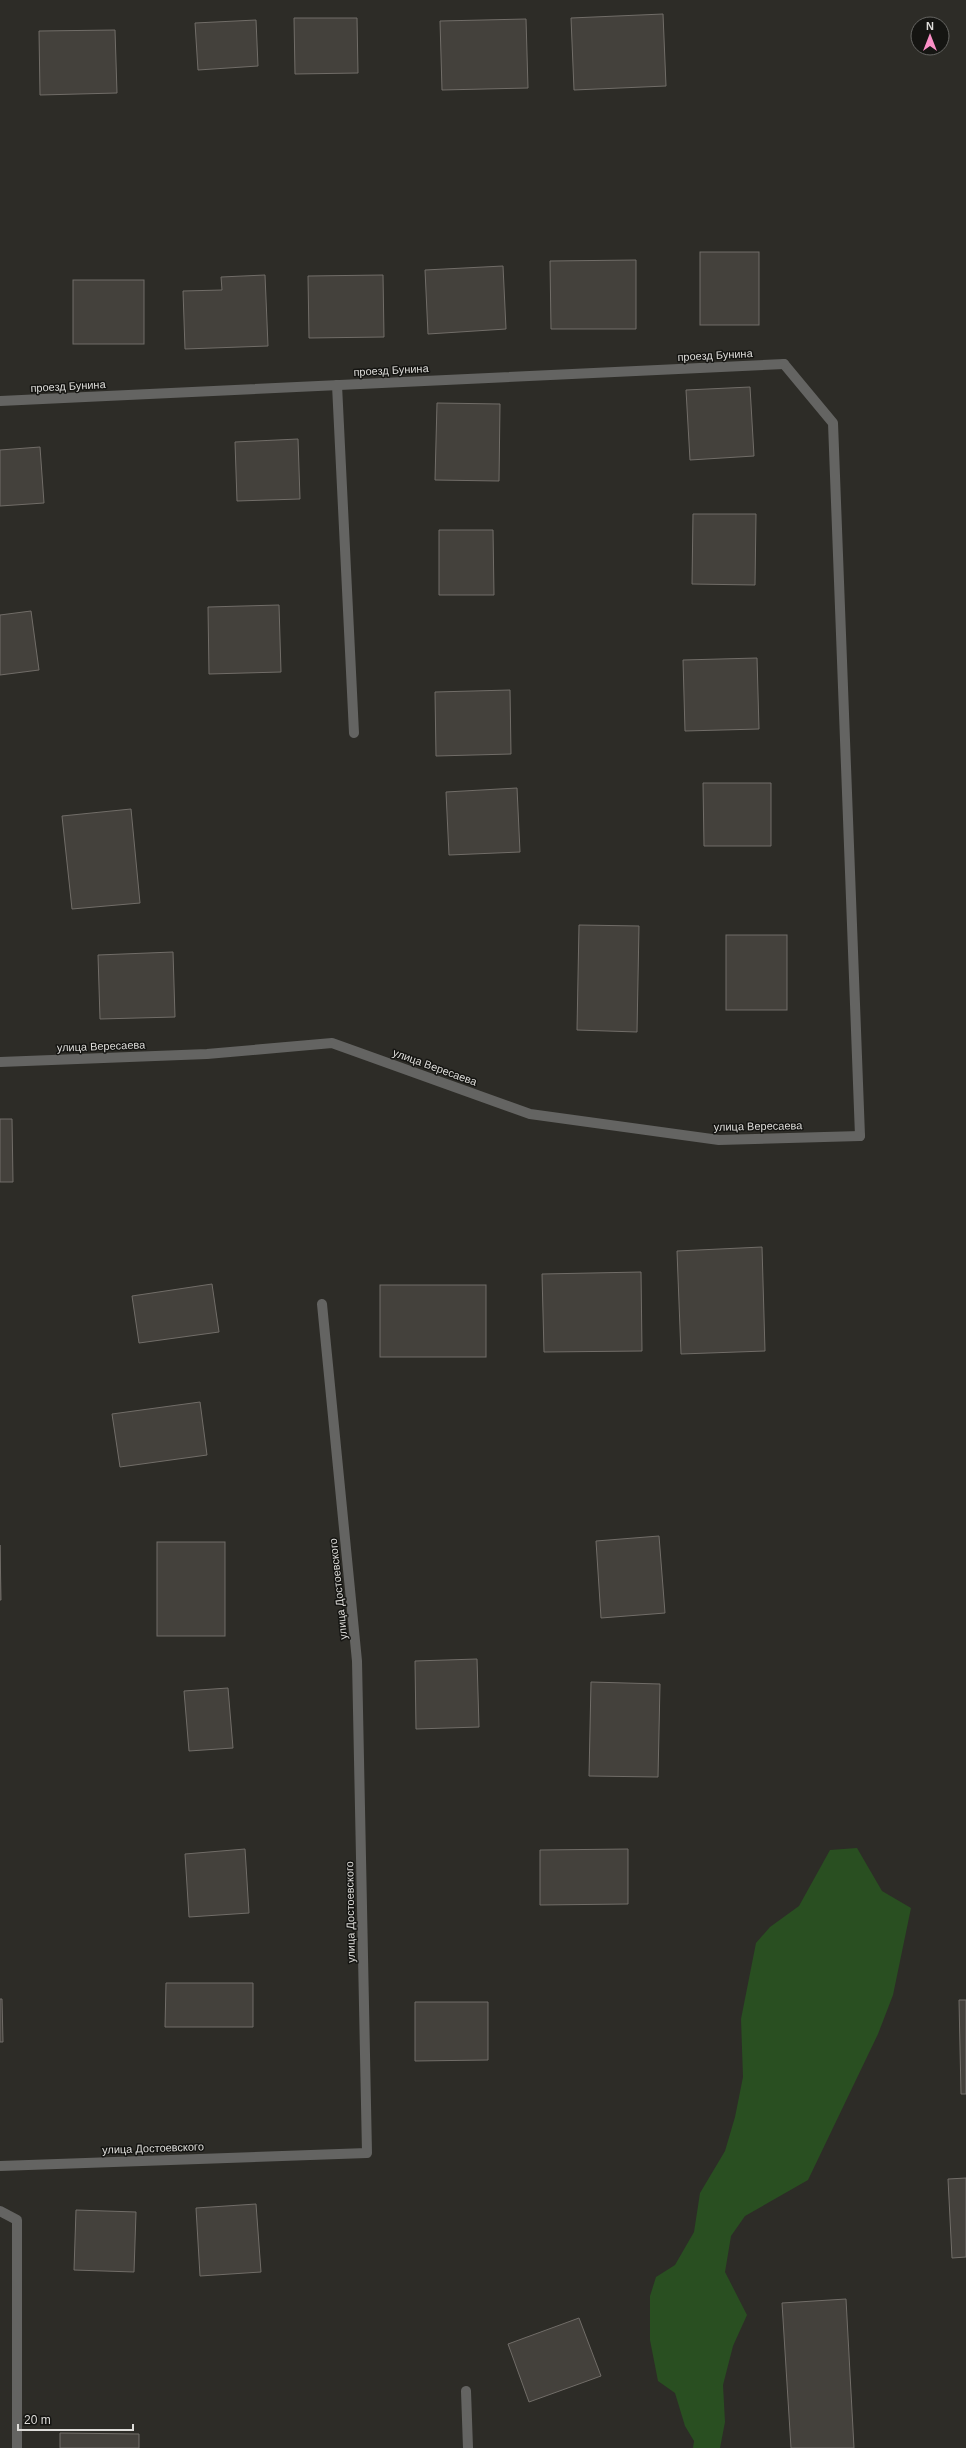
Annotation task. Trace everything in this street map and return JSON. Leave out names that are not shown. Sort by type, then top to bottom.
[{"type":"street","name":"проезд Бунина","points":[[0,401],[784,364],[833,423],[860,1136]]},
{"type":"street","points":[[337,385],[354,733]]},
{"type":"street","name":"улица Вересаева","points":[[0,1062],[207,1054],[332,1043],[530,1114],[719,1140],[860,1136]]},
{"type":"street","name":"улица Достоевского","points":[[0,2166],[368,2153],[357,1661],[322,1304]]},
{"type":"street","points":[[0,2211],[16,2220],[17,2448]]},
{"type":"street","points":[[466,2390],[468,2448]]},
{"type":"shaded area","points":[[857,1848],[882,1891],[911,1908],[893,1995],[878,2034],[808,2180],[745,2216],[731,2236],[725,2272],[747,2315],[733,2346],[723,2385],[725,2422],[720,2448],[693,2448],[694,2441],[685,2426],[675,2393],[658,2381],[650,2340],[650,2296],[656,2277],[675,2265],[694,2232],[700,2193],[725,2151],[735,2117],[743,2077],[741,2019],[756,1943],[770,1927],[799,1906],[830,1850]]},
{"type":"building","points":[[663,14],[666,86],[574,90],[571,18]]},
{"type":"building","points":[[294,18],[357,18],[358,73],[295,74]]},
{"type":"building","points":[[526,19],[528,88],[442,90],[440,21]]},
{"type":"building","points":[[256,20],[258,66],[198,70],[195,23]]},
{"type":"building","points":[[115,30],[117,93],[40,95],[39,31]]},
{"type":"building","points":[[700,252],[759,252],[759,325],[700,325]]},
{"type":"building","points":[[636,260],[636,329],[551,329],[550,261]]},
{"type":"building","points":[[503,266],[506,329],[428,334],[425,270]]},
{"type":"building","points":[[265,275],[268,346],[185,349],[183,291],[222,290],[221,277]]},
{"type":"building","points":[[383,275],[384,337],[309,338],[308,276]]},
{"type":"building","points":[[73,280],[144,280],[144,344],[73,344]]},
{"type":"building","points":[[750,387],[754,456],[690,460],[686,390]]},
{"type":"building","points":[[437,403],[500,404],[499,481],[435,480]]},
{"type":"building","points":[[298,439],[300,499],[237,501],[235,442]]},
{"type":"building","points":[[40,447],[44,503],[0,506],[0,450]]},
{"type":"building","points":[[693,514],[756,514],[755,585],[692,584]]},
{"type":"building","points":[[439,530],[493,530],[494,595],[439,595]]},
{"type":"building","points":[[279,605],[281,672],[209,674],[208,607]]},
{"type":"building","points":[[31,611],[39,670],[0,675],[0,615]]},
{"type":"building","points":[[757,658],[759,729],[685,731],[683,660]]},
{"type":"building","points":[[510,690],[511,754],[436,756],[435,692]]},
{"type":"building","points":[[703,783],[771,783],[771,846],[704,846]]},
{"type":"building","points":[[517,788],[520,852],[449,855],[446,792]]},
{"type":"building","points":[[131,809],[140,903],[72,909],[62,816]]},
{"type":"building","points":[[579,925],[639,926],[637,1032],[577,1030]]},
{"type":"building","points":[[726,935],[787,935],[787,1010],[726,1010]]},
{"type":"building","points":[[173,952],[175,1017],[100,1019],[98,955]]},
{"type":"building","points":[[0,1119],[12,1119],[13,1182],[0,1182]]},
{"type":"building","points":[[762,1247],[765,1351],[681,1354],[677,1251]]},
{"type":"building","points":[[641,1272],[642,1351],[544,1352],[542,1274]]},
{"type":"building","points":[[212,1284],[219,1332],[139,1343],[132,1296]]},
{"type":"building","points":[[380,1285],[486,1285],[486,1357],[380,1357]]},
{"type":"building","points":[[200,1402],[207,1455],[120,1467],[112,1414]]},
{"type":"building","points":[[659,1536],[665,1613],[601,1618],[596,1541]]},
{"type":"building","points":[[157,1542],[225,1542],[225,1636],[157,1636]]},
{"type":"building","points":[[0,1545],[1,1600],[0,1600]]},
{"type":"building","points":[[477,1659],[479,1727],[416,1729],[415,1661]]},
{"type":"building","points":[[591,1682],[660,1684],[658,1777],[589,1776]]},
{"type":"building","points":[[228,1688],[233,1748],[189,1751],[184,1691]]},
{"type":"building","points":[[245,1849],[249,1913],[189,1917],[185,1854]]},
{"type":"building","points":[[628,1849],[628,1904],[540,1905],[540,1850]]},
{"type":"building","points":[[166,1983],[253,1983],[253,2027],[165,2027]]},
{"type":"building","points":[[0,1999],[2,1999],[3,2042],[0,2042]]},
{"type":"building","points":[[959,2000],[966,2000],[966,2094],[961,2094]]},
{"type":"building","points":[[415,2002],[488,2002],[488,2060],[415,2061]]},
{"type":"building","points":[[966,2178],[966,2257],[952,2258],[948,2179]]},
{"type":"building","points":[[256,2204],[261,2272],[200,2276],[196,2208]]},
{"type":"building","points":[[76,2210],[136,2212],[134,2272],[74,2270]]},
{"type":"building","points":[[846,2299],[854,2448],[791,2448],[782,2303]]},
{"type":"building","points":[[579,2318],[601,2376],[529,2402],[508,2344]]},
{"type":"building","points":[[60,2433],[139,2434],[139,2448],[60,2448]]}]
